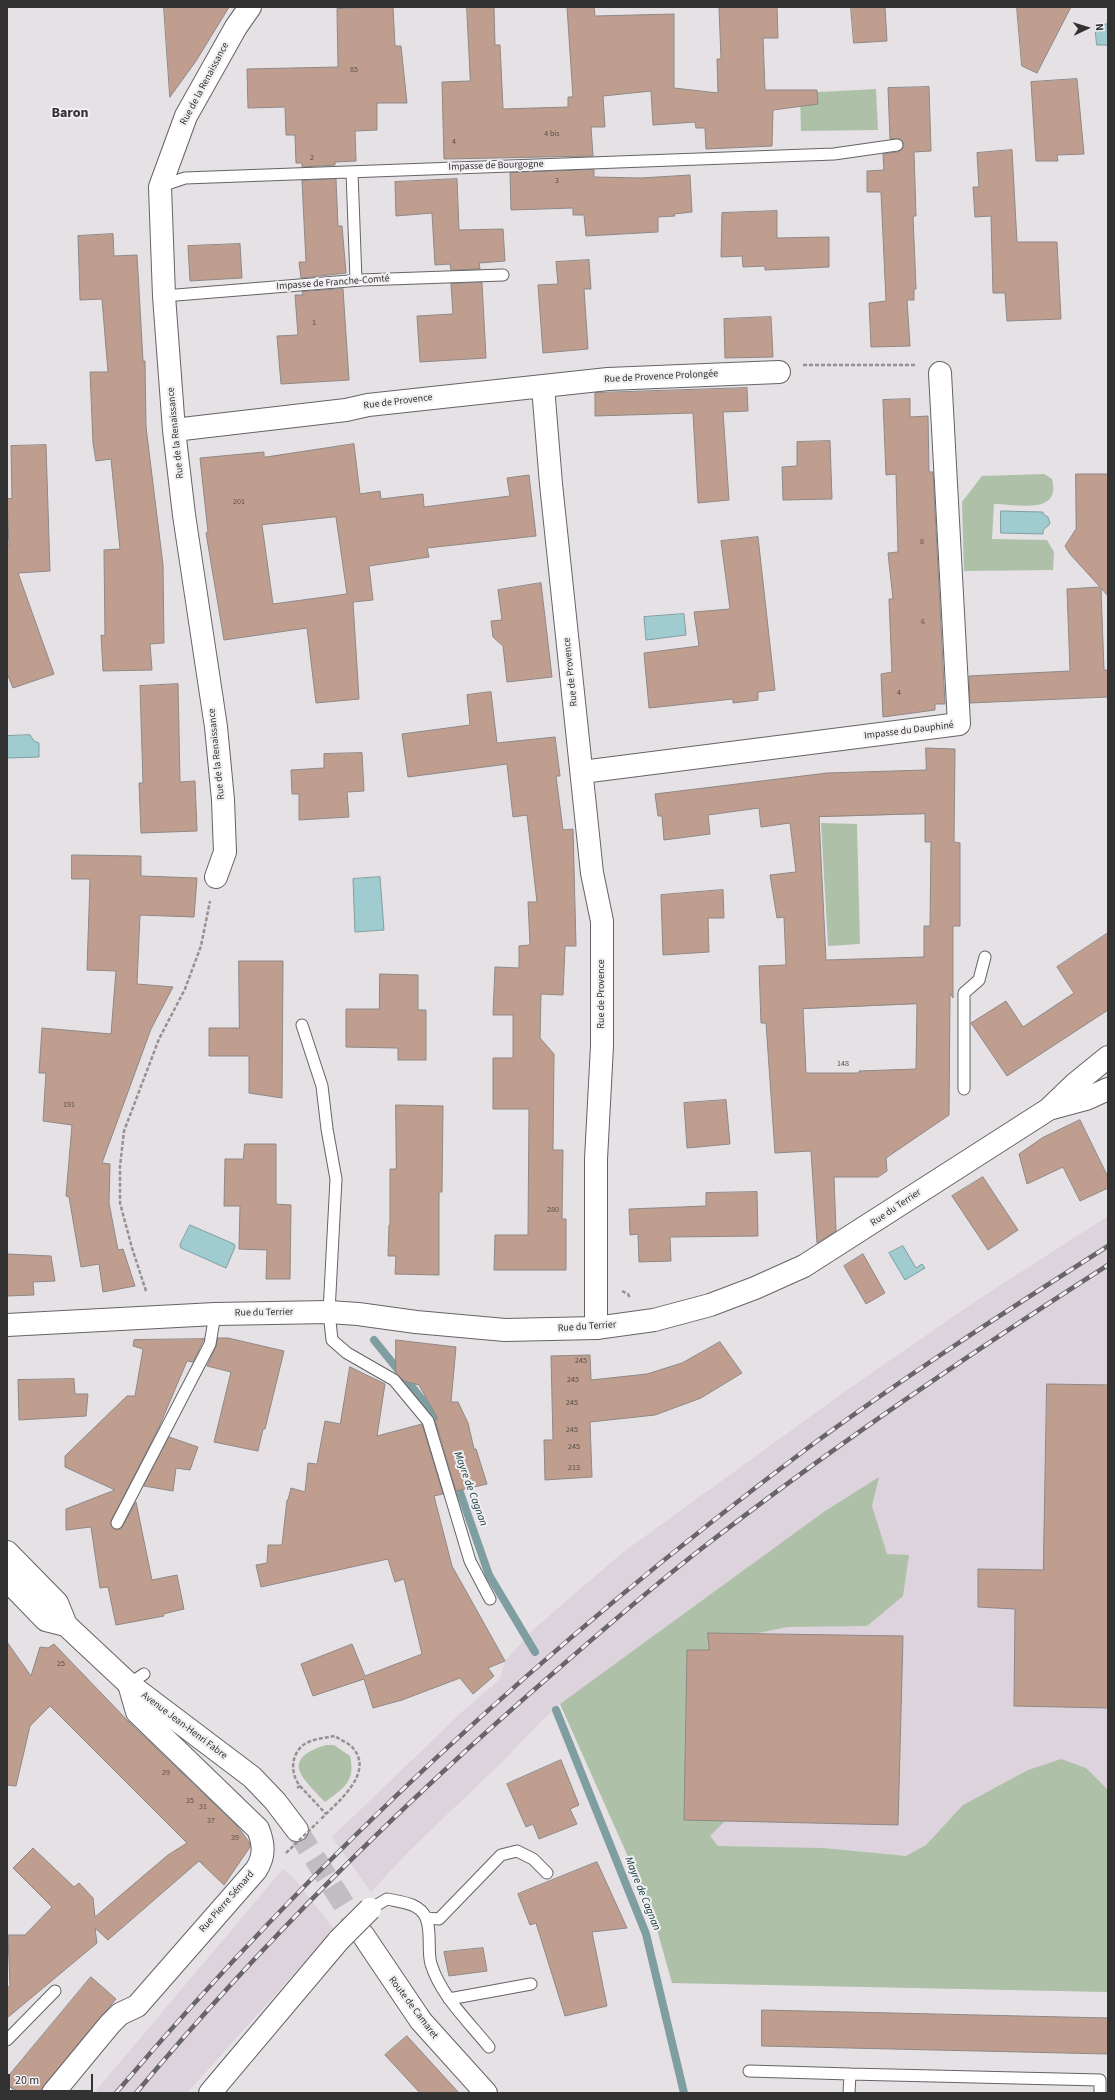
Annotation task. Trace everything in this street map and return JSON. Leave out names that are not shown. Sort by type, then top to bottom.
[{"type":"street","name":"Rue de la Renaissance","points":[[216,877],[225,852],[223,800],[216,727],[184,515],[174,430],[164,296],[160,187],[186,116],[236,27],[250,7]]},
{"type":"street","name":"Rue de Provence Prolongée","points":[[543,387],[608,379],[779,372]]},
{"type":"street","name":"Impasse du Dauphiné","points":[[582,772],[959,724],[940,374]]},
{"type":"street","name":"Rue de Provence","points":[[174,430],[346,410],[368,405],[543,387],[551,484],[592,873],[602,921],[602,1046],[596,1159],[596,1328]]},
{"type":"street","points":[[1049,1109],[1076,1083],[1108,1057]]},
{"type":"street","name":"Rue du Terrier","points":[[7,1325],[216,1314],[329,1312],[505,1330],[596,1328],[654,1320],[710,1304],[755,1288],[800,1268],[849,1239],[997,1141],[1049,1109],[1086,1099],[1108,1089]]},
{"type":"street","name":"Avenue Jean-Henri Fabre","points":[[7,1552],[57,1603],[66,1625]]},
{"type":"street","name":"Avenue Jean-Henri Fabre","points":[[7,1580],[46,1620],[66,1625],[136,1679],[252,1777],[275,1801],[297,1830]]},
{"type":"street","name":"Rue Pierre Sémard","points":[[53,2093],[110,2024],[120,2014],[137,2006],[251,1876],[261,1861],[263,1852],[262,1840],[258,1829],[137,1712],[136,1679]]},
{"type":"street","points":[[210,2093],[339,1940],[370,1909]]},
{"type":"street","name":"Route de Camaret","points":[[363,1935],[421,2021],[486,2093]]},
{"type":"lane","name":"Impasse de Bourgogne","points":[[160,187],[185,178],[834,154],[897,145]]},
{"type":"lane","points":[[352,172],[356,280]]},
{"type":"lane","name":"Impasse de Franche-Comté","points":[[164,296],[356,280],[503,275]]},
{"type":"lane","points":[[964,1089],[964,993],[979,980],[985,957]]},
{"type":"lane","points":[[302,1025],[322,1086],[327,1129],[336,1179],[329,1312],[332,1340],[347,1353],[394,1380],[428,1421],[470,1561],[490,1599]]},
{"type":"lane","points":[[117,1523],[210,1344],[216,1314]]},
{"type":"lane","points":[[426,1918],[439,1919],[501,1855],[517,1852],[533,1859],[547,1873]]},
{"type":"lane","points":[[370,1909],[387,1899],[413,1904],[426,1918],[431,1962],[438,1979],[449,1999],[489,2046]]},
{"type":"lane","points":[[449,1999],[531,1984]]},
{"type":"lane","points":[[7,2040],[55,1990]]},
{"type":"lane","points":[[748,2071],[1104,2080],[1100,2093]]},
{"type":"lane","points":[[850,2074],[850,2093]]},
{"type":"path","points":[[779,372],[794,365],[927,364],[940,374]]},
{"type":"path","points":[[150,1296],[144,1288],[120,1203],[120,1166],[124,1131],[159,1039],[185,989],[201,946],[216,877]]},
{"type":"path","points":[[286,1853],[326,1814],[349,1790],[359,1775],[360,1762],[353,1748],[335,1736],[318,1738],[302,1746],[295,1756],[293,1770],[294,1780],[326,1814]]},
{"type":"path","points":[[292,1792],[300,1786]]},
{"type":"shaded area","points":[[1108,1216],[1108,1992],[672,1983],[651,1908],[560,1704],[408,1852],[371,1892],[332,1837],[465,1709],[500,1679],[505,1661],[534,1629],[622,1553],[847,1390],[976,1301]]},
{"type":"shaded area","points":[[283,1869],[293,1877],[334,1929],[187,2093],[94,2093]]},
{"type":"green space","points":[[876,89],[878,130],[801,131],[800,93]]},
{"type":"green space","points":[[1044,474],[1052,479],[1053,491],[1050,499],[1044,503],[1024,506],[994,504],[992,539],[1047,540],[1054,552],[1053,570],[964,571],[962,502],[982,476]]},
{"type":"green space","points":[[821,823],[857,824],[860,944],[828,946]]},
{"type":"green space","points":[[879,1477],[872,1506],[887,1554],[909,1555],[903,1596],[867,1626],[788,1627],[758,1633],[709,1633],[709,1650],[687,1650],[684,1820],[725,1821],[710,1836],[718,1846],[823,1848],[906,1856],[926,1845],[963,1805],[1028,1770],[1061,1759],[1086,1768],[1108,1790],[1108,1992],[672,1983],[651,1908],[560,1704],[825,1511]]},
{"type":"green space","points":[[326,1745],[334,1745],[350,1756],[351,1772],[350,1778],[343,1788],[325,1802],[303,1778],[299,1764],[303,1757],[311,1751]]},
{"type":"water","points":[[1095,24],[1108,24],[1108,45],[1097,45]]},
{"type":"water","points":[[1001,511],[1043,512],[1043,514],[1048,517],[1050,524],[1043,530],[1043,534],[1001,533]]},
{"type":"water","points":[[684,614],[686,635],[646,640],[644,617]]},
{"type":"water","points":[[30,735],[34,741],[39,743],[39,757],[7,758],[7,736]]},
{"type":"water","points":[[380,877],[384,930],[355,932],[353,879]]},
{"type":"water","points":[[190,1225],[234,1244],[235,1247],[226,1268],[181,1248],[180,1245]]},
{"type":"water","points":[[903,1246],[916,1268],[922,1264],[925,1268],[905,1280],[889,1253]]},
{"type":"building","points":[[164,7],[229,7],[196,61],[170,97]]},
{"type":"building","points":[[393,7],[395,46],[401,46],[407,103],[377,103],[377,130],[355,131],[356,161],[335,162],[335,165],[302,167],[302,163],[296,163],[295,135],[286,135],[285,107],[248,108],[247,69],[338,67],[337,9]]},
{"type":"building","points":[[467,7],[494,7],[495,45],[500,45],[503,109],[568,107],[568,97],[573,97],[567,7],[594,7],[595,16],[674,14],[674,88],[718,93],[717,59],[721,59],[719,7],[777,7],[778,38],[763,38],[765,90],[817,90],[818,104],[773,110],[772,146],[706,149],[705,128],[696,128],[695,122],[653,125],[651,91],[603,96],[605,127],[591,127],[593,156],[444,159],[442,82],[470,81]]},
{"type":"building","points":[[851,7],[885,7],[887,41],[854,43]]},
{"type":"building","points":[[1017,7],[1071,7],[1037,73],[1022,66]]},
{"type":"building","points":[[1077,79],[1084,154],[1057,155],[1058,161],[1036,161],[1031,82]]},
{"type":"building","points":[[929,87],[931,151],[914,152],[916,216],[913,216],[916,289],[914,289],[914,300],[907,300],[910,346],[871,347],[869,303],[886,301],[881,192],[867,192],[867,171],[884,170],[883,154],[898,152],[904,147],[903,141],[900,139],[890,139],[888,88]]},
{"type":"building","points":[[1012,150],[1017,242],[1057,242],[1061,319],[1007,321],[1005,293],[993,293],[991,216],[975,217],[973,187],[979,187],[977,153]]},
{"type":"building","points":[[594,170],[594,177],[641,178],[690,175],[692,212],[674,214],[675,216],[658,217],[658,232],[586,236],[584,215],[573,215],[573,208],[511,210],[510,173]]},
{"type":"building","points":[[336,179],[338,226],[342,226],[346,273],[301,278],[299,262],[306,262],[302,181]]},
{"type":"building","points":[[457,179],[459,230],[503,229],[505,261],[479,263],[480,269],[451,270],[450,264],[435,265],[432,213],[396,216],[395,182]]},
{"type":"building","points":[[777,211],[777,238],[829,237],[829,267],[765,270],[765,266],[743,267],[742,256],[721,257],[722,213]]},
{"type":"building","points":[[113,234],[114,256],[137,255],[143,361],[145,361],[146,427],[163,565],[164,643],[150,644],[152,670],[103,671],[101,635],[105,636],[104,550],[120,549],[111,459],[96,461],[93,443],[90,372],[108,372],[102,299],[80,300],[78,236]]},
{"type":"building","points":[[240,244],[242,278],[190,281],[188,246]]},
{"type":"building","points":[[589,260],[591,289],[584,289],[588,349],[543,353],[538,285],[558,284],[556,262]]},
{"type":"building","points":[[482,283],[486,358],[420,362],[417,316],[453,314],[451,284]]},
{"type":"building","points":[[343,289],[349,380],[281,384],[277,336],[298,335],[295,295],[303,295],[302,292]]},
{"type":"building","points":[[771,317],[773,357],[725,358],[724,319]]},
{"type":"building","points":[[747,388],[748,411],[723,412],[729,500],[698,503],[693,413],[595,416],[595,393]]},
{"type":"building","points":[[910,399],[910,417],[928,416],[929,472],[933,472],[945,704],[935,704],[935,710],[883,717],[881,674],[892,672],[889,599],[893,599],[888,553],[898,552],[896,474],[886,475],[883,400]]},
{"type":"building","points":[[830,441],[832,499],[783,500],[782,467],[797,466],[797,442]]},
{"type":"building","points":[[354,444],[360,494],[380,491],[381,499],[423,494],[424,507],[510,496],[507,478],[529,475],[536,536],[427,548],[429,557],[369,566],[373,600],[353,602],[359,699],[316,703],[307,628],[224,640],[206,533],[208,532],[200,458],[264,452],[264,457]],"holes":[[[336,517],[347,594],[273,604],[262,525]]]},
{"type":"building","points":[[46,445],[50,571],[18,573],[54,674],[13,688],[7,673],[7,546],[9,546],[7,498],[12,499],[11,446]]},
{"type":"building","points":[[1076,474],[1108,474],[1108,596],[1101,588],[1104,670],[1108,670],[1108,697],[970,703],[969,676],[1070,671],[1067,589],[1100,587],[1070,554],[1065,546],[1076,529]]},
{"type":"building","points":[[758,537],[775,690],[758,692],[758,700],[733,703],[733,699],[649,708],[644,653],[699,646],[694,612],[730,609],[721,541]]},
{"type":"building","points":[[541,583],[552,677],[507,682],[503,646],[493,637],[491,621],[502,620],[498,590]]},
{"type":"building","points":[[178,684],[180,782],[195,781],[197,831],[141,833],[139,783],[143,783],[140,686]]},
{"type":"building","points":[[491,692],[497,743],[555,737],[560,776],[556,776],[563,830],[573,829],[576,946],[565,946],[563,995],[541,994],[540,1038],[554,1054],[553,1150],[563,1150],[562,1219],[566,1219],[566,1270],[494,1270],[495,1235],[528,1235],[529,1109],[493,1109],[493,1058],[513,1058],[513,1015],[493,1015],[495,967],[519,968],[519,946],[530,945],[528,902],[537,902],[527,815],[513,817],[507,764],[408,777],[402,734],[470,725],[467,695]]},
{"type":"building","points":[[926,748],[955,749],[954,842],[960,843],[960,926],[953,926],[953,998],[950,993],[949,1115],[886,1158],[887,1171],[878,1177],[834,1177],[836,1231],[817,1243],[811,1151],[775,1153],[766,1023],[761,1023],[759,966],[786,965],[784,917],[777,918],[770,875],[796,872],[790,823],[761,827],[759,808],[708,815],[710,834],[664,840],[662,816],[658,816],[655,794],[827,773],[926,770]],"holes":[[[925,814],[925,842],[931,842],[930,926],[924,926],[924,957],[826,960],[819,817]],[[917,1004],[916,1069],[859,1071],[859,1073],[806,1073],[803,1009]]]},
{"type":"building","points":[[362,753],[364,791],[347,792],[349,817],[299,820],[299,794],[292,794],[291,770],[324,768],[324,754]]},
{"type":"building","points":[[72,855],[141,856],[141,876],[197,878],[194,917],[140,915],[137,984],[173,987],[151,1029],[102,1163],[110,1164],[109,1203],[118,1250],[123,1249],[135,1286],[103,1292],[99,1264],[81,1267],[69,1197],[66,1196],[72,1125],[43,1121],[46,1073],[39,1073],[42,1028],[111,1034],[116,971],[87,970],[90,879],[72,879]]},
{"type":"building","points":[[723,890],[724,918],[708,918],[709,952],[663,955],[661,895]]},
{"type":"building","points":[[1108,933],[1108,1010],[1007,1076],[971,1023],[1006,1001],[1023,1027],[1074,993],[1057,967]]},
{"type":"building","points":[[239,961],[283,961],[282,1098],[249,1093],[249,1056],[209,1056],[209,1028],[239,1028]]},
{"type":"building","points":[[380,974],[418,975],[418,1010],[426,1010],[426,1060],[398,1060],[398,1048],[346,1047],[346,1009],[379,1009]]},
{"type":"building","points":[[726,1100],[730,1144],[687,1148],[684,1103]]},
{"type":"building","points":[[396,1105],[443,1106],[442,1192],[439,1192],[439,1275],[395,1274],[396,1256],[388,1256],[390,1225],[390,1169],[396,1169]]},
{"type":"building","points":[[1080,1120],[1108,1177],[1108,1188],[1080,1201],[1063,1167],[1027,1184],[1019,1154],[1042,1138]]},
{"type":"building","points":[[245,1144],[276,1144],[276,1204],[291,1205],[290,1279],[266,1279],[267,1250],[239,1249],[240,1206],[224,1206],[225,1159],[243,1159]]},
{"type":"building","points":[[983,1177],[1018,1230],[988,1250],[952,1196]]},
{"type":"building","points":[[757,1192],[758,1236],[670,1237],[671,1261],[639,1262],[638,1234],[630,1235],[629,1209],[706,1206],[706,1193]]},
{"type":"building","points":[[7,1254],[51,1256],[55,1281],[33,1282],[34,1295],[7,1296]]},
{"type":"building","points":[[863,1254],[885,1293],[866,1304],[844,1266]]},
{"type":"building","points":[[218,1338],[228,1338],[284,1351],[265,1429],[263,1429],[258,1451],[214,1442],[231,1372],[207,1366],[216,1347]]},
{"type":"building","points":[[204,1339],[193,1362],[187,1361],[159,1427],[110,1523],[114,1529],[121,1529],[136,1502],[152,1580],[177,1575],[184,1609],[163,1614],[164,1616],[116,1625],[108,1587],[100,1588],[91,1527],[66,1530],[66,1509],[115,1490],[65,1467],[65,1456],[127,1396],[135,1396],[143,1349],[133,1346],[134,1340]]},
{"type":"building","points":[[396,1340],[456,1347],[451,1402],[458,1402],[468,1423],[474,1449],[476,1449],[487,1484],[456,1491],[435,1420],[438,1419],[419,1385],[404,1381],[396,1373]]},
{"type":"building","points":[[720,1342],[742,1373],[701,1398],[655,1415],[590,1422],[592,1477],[545,1480],[544,1440],[553,1440],[551,1356],[590,1355],[591,1380],[647,1374],[682,1363]]},
{"type":"building","points":[[350,1367],[385,1384],[377,1436],[422,1424],[443,1494],[434,1496],[452,1566],[505,1661],[488,1668],[494,1676],[473,1694],[460,1678],[402,1700],[373,1708],[364,1679],[313,1696],[301,1664],[352,1644],[365,1676],[422,1654],[404,1579],[395,1582],[388,1559],[261,1587],[256,1565],[267,1563],[268,1545],[282,1545],[287,1500],[291,1488],[305,1492],[308,1463],[317,1464],[325,1421],[340,1424]]},
{"type":"building","points":[[74,1379],[75,1394],[88,1394],[86,1416],[19,1420],[18,1380]]},
{"type":"building","points":[[1047,1384],[1108,1385],[1108,1708],[1014,1706],[1015,1609],[978,1607],[978,1569],[1043,1570]]},
{"type":"building","points":[[169,1437],[198,1447],[190,1470],[176,1468],[173,1491],[144,1486]]},
{"type":"building","points":[[708,1633],[903,1636],[898,1825],[684,1820],[687,1650],[709,1650]]},
{"type":"building","points":[[7,1642],[31,1676],[40,1647],[48,1648],[54,1644],[128,1721],[238,1827],[249,1842],[250,1847],[224,1885],[199,1861],[108,1940],[95,1928],[97,1943],[7,2018],[7,1988],[10,1986],[8,1935],[25,1935],[52,1907],[13,1868],[33,1848],[74,1887],[79,1883],[93,1898],[95,1917],[168,1855],[187,1843],[50,1706],[30,1726],[16,1786],[7,1785]]},
{"type":"building","points":[[561,1760],[579,1805],[570,1809],[577,1824],[539,1839],[533,1824],[526,1827],[507,1784]]},
{"type":"building","points":[[597,1862],[627,1928],[592,1932],[607,2006],[565,2016],[536,1923],[530,1925],[518,1894]]},
{"type":"building","points":[[483,1948],[487,1971],[449,1976],[444,1952]]},
{"type":"building","points":[[91,1977],[116,1999],[38,2093],[19,2093],[7,2083],[7,2078]]},
{"type":"building","points":[[762,2010],[1108,2018],[1108,2054],[762,2046]]},
{"type":"building","points":[[407,2036],[459,2093],[420,2093],[385,2055]]},
{"type":"waterway","name":"Mayre de Cagnan","points":[[374,1340],[429,1408],[439,1431]]},
{"type":"waterway","name":"Mayre de Cagnan","points":[[456,1481],[489,1575],[535,1652]]},
{"type":"waterway","name":"Mayre de Cagnan","points":[[556,1710],[646,1934],[684,2093]]},
{"type":"tunnel","points":[[297,1830],[363,1935]]},
{"type":"railway","points":[[116,2093],[195,2003],[276,1916],[360,1831],[446,1749],[535,1669],[625,1592],[718,1517],[849,1418],[922,1367],[1108,1246]]},
{"type":"railway","points":[[136,2093],[235,1980],[338,1872],[502,1718],[629,1608],[701,1549],[800,1474],[953,1367],[1108,1265]]},
{"type":"district","name":"Baron","points":[[70,114]]}]
